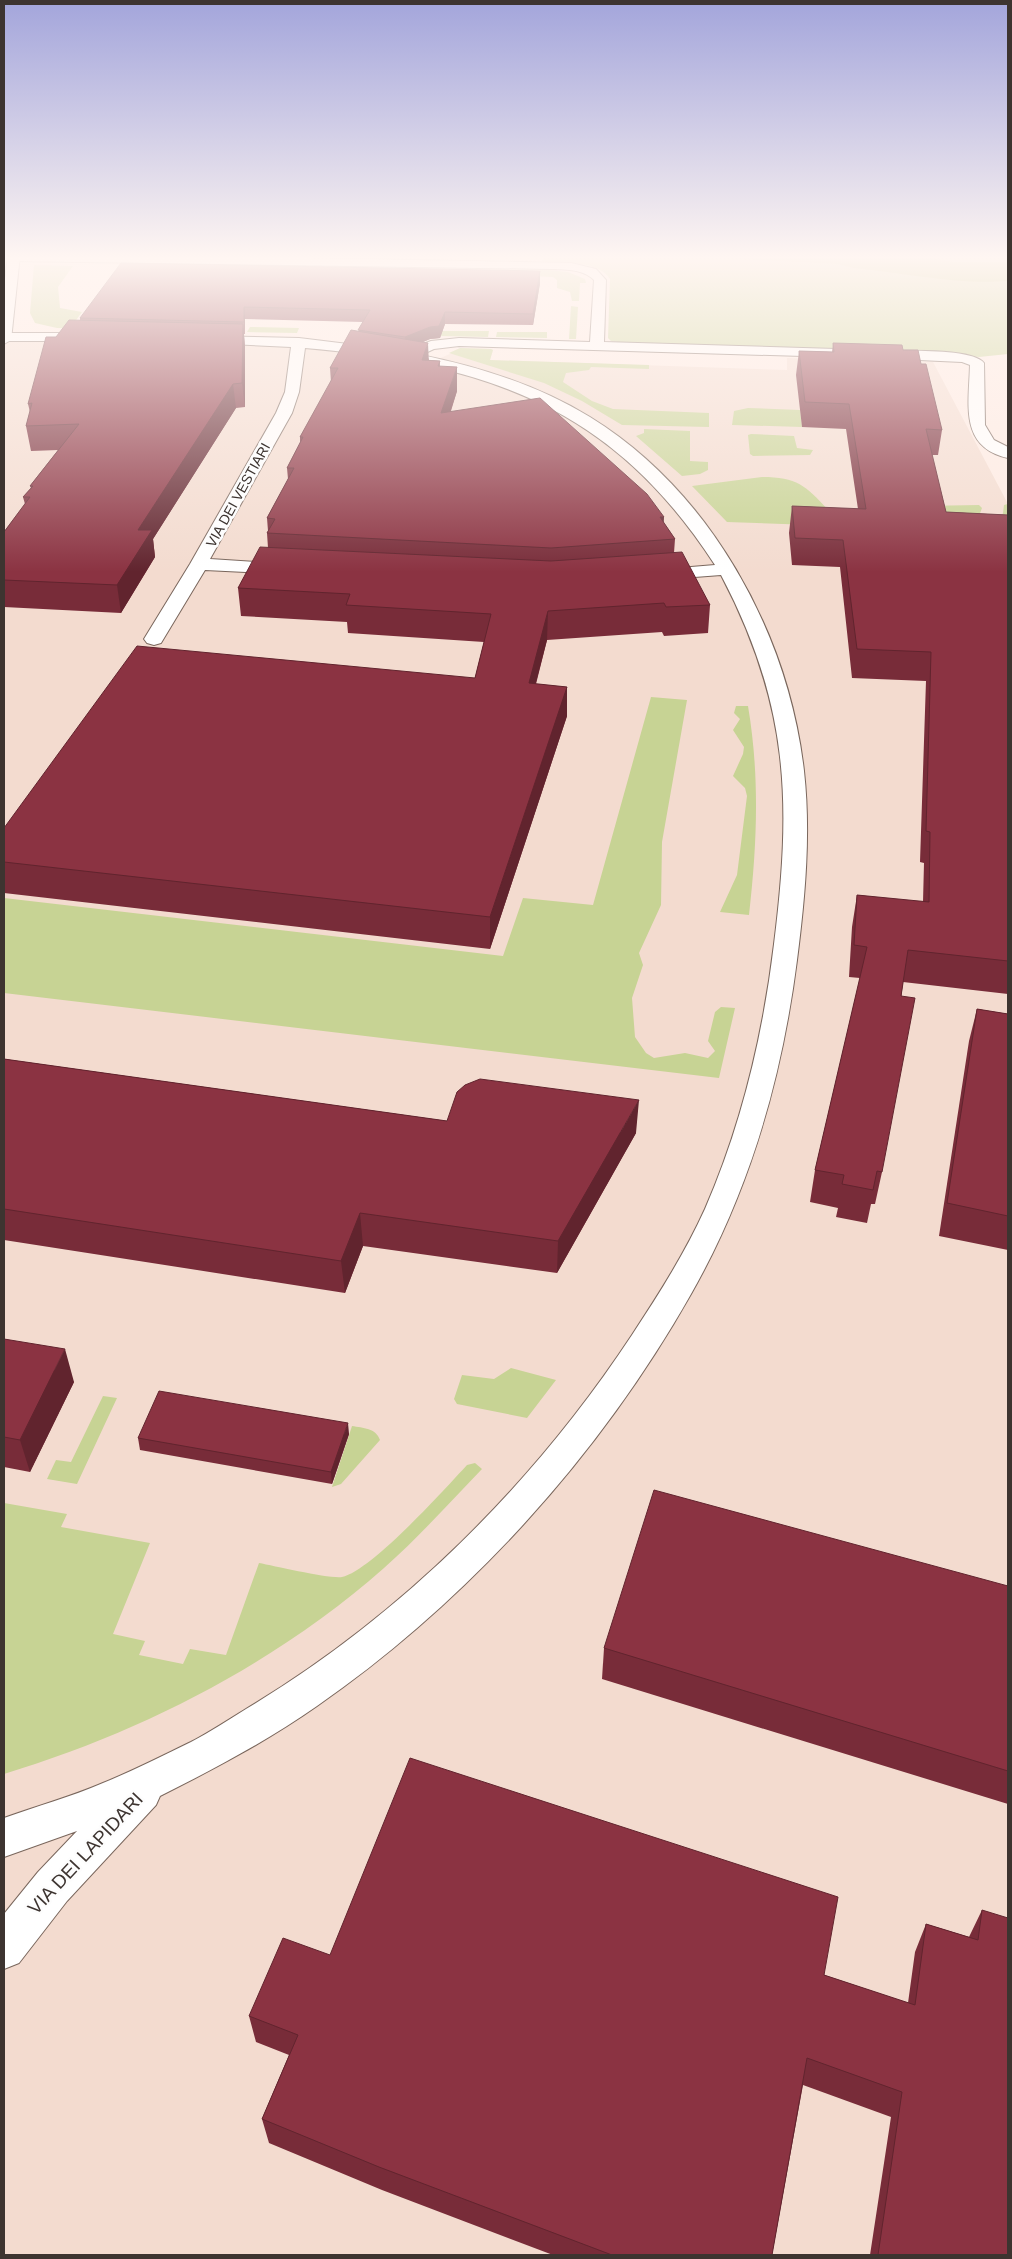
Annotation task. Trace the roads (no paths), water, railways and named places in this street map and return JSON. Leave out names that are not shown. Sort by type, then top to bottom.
[{"type":"street","name":"VIA DEI VESTIARI","points":[[154,639],[200,564],[288,405],[292,392],[296,360]]},
{"type":"street","points":[[4,1837],[87,1809],[149,1784],[214,1750],[288,1704],[355,1658],[412,1612],[467,1559],[524,1498],[606,1399],[627,1370],[682,1283],[737,1163],[764,1079],[780,1004],[795,852],[794,782],[781,697],[760,632],[728,569],[696,524],[665,489],[626,451],[588,423],[550,401],[505,382],[432,360]]},
{"type":"street","points":[[970,360],[977,363],[977,425],[988,443],[1008,453]]},
{"type":"street","points":[[200,564],[298,570]]},
{"type":"street","points":[[634,577],[728,569]]},
{"type":"street","name":"VIA DEI LAPIDARI","points":[[4,1948],[32,1908],[60,1876],[149,1784]]}]
